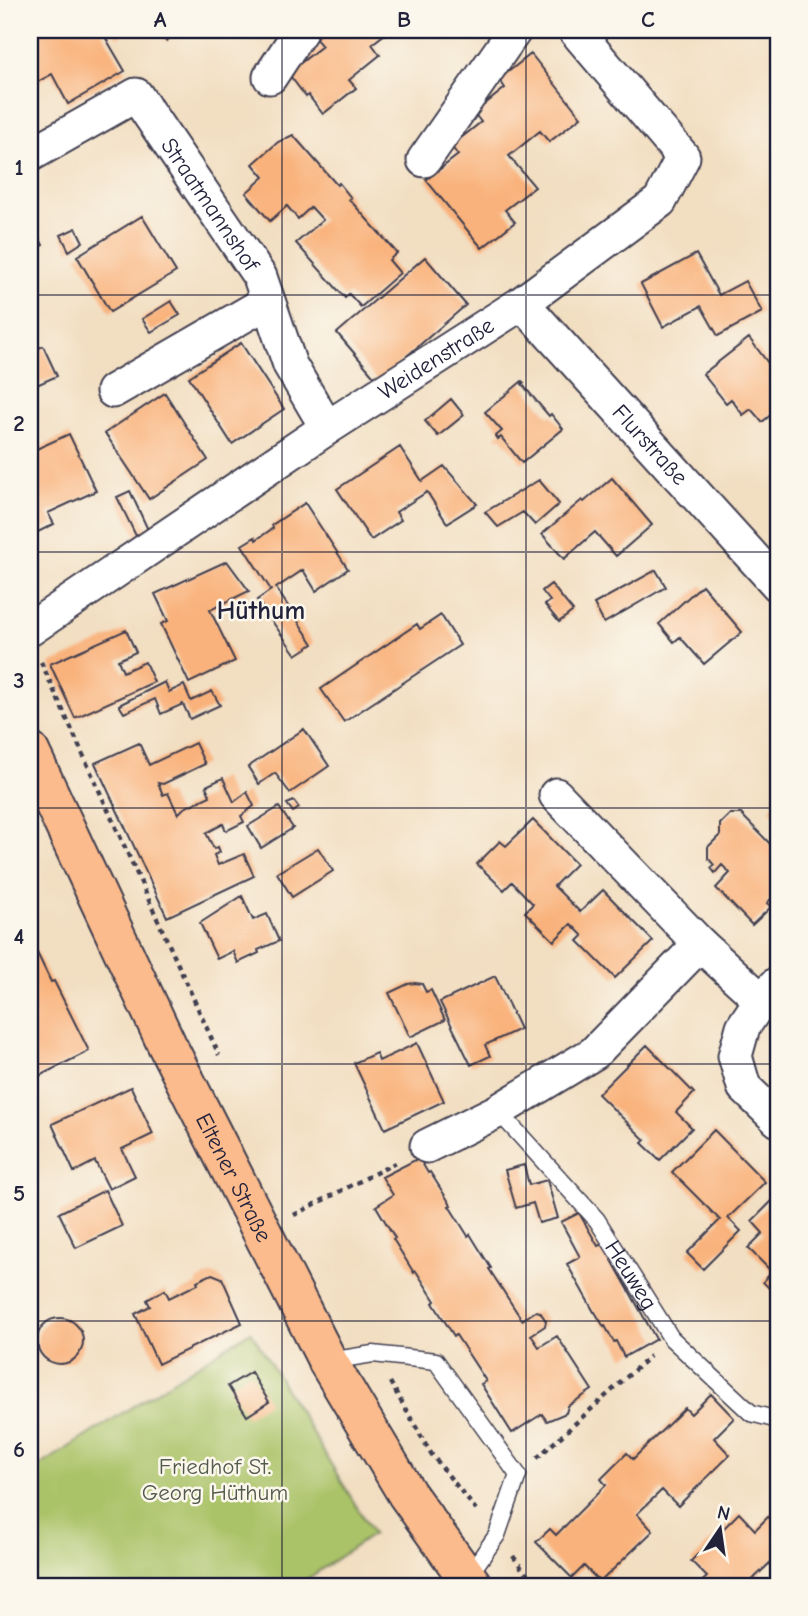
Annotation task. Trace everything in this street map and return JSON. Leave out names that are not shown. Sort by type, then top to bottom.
[{"type":"main road","name":"Eltener Straße","points":[[30,752],[167,1045],[328,1362],[407,1494],[470,1582]]},
{"type":"street","points":[[270,77],[301,30]]},
{"type":"street","points":[[424,160],[515,30]]},
{"type":"street","name":"Weidenstraße","points":[[34,642],[327,428],[522,303],[660,201],[683,157],[575,30]]},
{"type":"street","name":"Straatmannshof","points":[[30,155],[136,94],[260,277],[290,365],[327,428]]},
{"type":"street","points":[[113,391],[267,302]]},
{"type":"street","name":"Flurstraße","points":[[522,303],[778,585]]},
{"type":"street","points":[[556,795],[701,944],[770,991],[743,1027],[736,1056],[744,1087],[778,1120]]},
{"type":"street","points":[[427,1146],[499,1111],[594,1053],[701,944]]},
{"type":"lane","name":"Heuweg","points":[[499,1111],[597,1220],[671,1338],[751,1413],[778,1420]]},
{"type":"lane","points":[[328,1362],[373,1354],[436,1360],[518,1475],[497,1535],[470,1582]]},
{"type":"path","points":[[34,642],[224,1065]]},
{"type":"path","points":[[263,1234],[292,1216],[427,1146]]},
{"type":"path","points":[[518,1475],[671,1338]]},
{"type":"path","points":[[373,1354],[432,1455],[536,1586]]},
{"type":"green space","name":"Friedhof St. Georg Hüthum","points":[[251,1331],[373,1534],[297,1586],[30,1586],[30,1472]]},
{"type":"building","points":[[44,30],[101,30],[125,71],[68,104],[52,74],[32,85],[30,82],[30,38]]},
{"type":"building","points":[[112,30],[128,30],[118,37]]},
{"type":"building","points":[[157,30],[180,30],[166,41]]},
{"type":"building","points":[[323,30],[390,30],[372,44],[380,55],[349,80],[356,88],[323,114],[288,73],[322,46],[314,37]]},
{"type":"building","points":[[531,54],[581,117],[549,142],[540,131],[509,156],[535,187],[505,210],[515,222],[482,248],[426,180],[458,155],[451,146],[481,122],[474,113],[505,88],[499,79]]},
{"type":"building","points":[[293,135],[337,185],[339,183],[351,198],[349,199],[397,253],[389,260],[400,273],[361,307],[349,294],[345,298],[296,243],[323,220],[311,207],[298,219],[287,206],[270,221],[246,193],[264,177],[253,164],[278,142]]},
{"type":"building","points":[[142,216],[176,272],[110,312],[77,256]]},
{"type":"building","points":[[30,220],[43,245],[30,252]]},
{"type":"building","points":[[76,228],[83,242],[69,251],[61,235]]},
{"type":"building","points":[[696,254],[719,295],[745,281],[762,312],[718,336],[701,306],[663,327],[641,284]]},
{"type":"building","points":[[425,257],[466,305],[378,381],[337,333]]},
{"type":"building","points":[[171,301],[180,315],[151,332],[142,319]]},
{"type":"building","points":[[749,338],[778,376],[778,409],[762,422],[751,409],[743,415],[731,399],[726,403],[703,374]]},
{"type":"building","points":[[241,343],[284,409],[232,444],[189,377]]},
{"type":"building","points":[[43,346],[57,376],[30,388],[30,352]]},
{"type":"building","points":[[522,381],[549,416],[551,414],[563,429],[522,463],[501,437],[498,439],[496,436],[502,431],[485,412]]},
{"type":"building","points":[[165,393],[208,460],[149,499],[105,433]]},
{"type":"building","points":[[451,399],[464,415],[438,436],[425,421]]},
{"type":"building","points":[[69,434],[96,491],[48,513],[54,524],[30,536],[30,452]]},
{"type":"building","points":[[400,447],[422,481],[444,466],[477,504],[447,523],[427,492],[396,512],[401,520],[371,540],[337,489]]},
{"type":"building","points":[[612,478],[652,525],[616,556],[595,532],[564,559],[542,534]]},
{"type":"building","points":[[539,480],[559,504],[535,525],[523,512],[498,527],[485,512]]},
{"type":"building","points":[[130,491],[149,532],[138,540],[117,497]]},
{"type":"building","points":[[305,503],[348,569],[316,591],[303,570],[276,588],[313,644],[296,655],[257,600],[271,590],[242,545],[255,537],[256,540],[273,528],[272,525]]},
{"type":"building","points":[[227,561],[249,591],[210,610],[235,661],[189,683],[161,624],[168,621],[155,594]]},
{"type":"building","points":[[656,570],[666,587],[604,623],[594,604]]},
{"type":"building","points":[[551,584],[573,611],[559,622],[545,605],[550,601],[542,591]]},
{"type":"building","points":[[702,585],[742,632],[704,664],[680,637],[674,642],[659,624]]},
{"type":"building","points":[[441,615],[460,645],[344,722],[321,689],[417,624],[420,629]]},
{"type":"building","points":[[126,630],[136,652],[118,660],[123,672],[145,662],[154,682],[75,718],[50,664]]},
{"type":"building","points":[[165,682],[169,692],[184,685],[191,701],[212,691],[220,705],[190,719],[183,704],[161,714],[155,699],[124,713],[119,705]]},
{"type":"building","points":[[304,729],[329,766],[290,793],[275,773],[259,784],[248,767]]},
{"type":"building","points":[[139,743],[149,765],[195,743],[205,764],[163,784],[158,783],[163,795],[168,793],[178,814],[184,808],[210,796],[206,786],[223,778],[234,802],[247,792],[254,806],[241,816],[244,822],[226,831],[223,824],[206,833],[214,849],[218,847],[220,852],[214,855],[218,865],[244,854],[254,876],[167,917],[95,763]]},
{"type":"building","points":[[294,801],[299,808],[293,812],[287,804]]},
{"type":"building","points":[[778,801],[778,818],[770,809]]},
{"type":"building","points":[[279,807],[293,828],[261,848],[248,826]]},
{"type":"building","points":[[730,814],[741,814],[778,852],[778,892],[767,903],[771,907],[752,925],[716,888],[730,873],[722,865],[715,873],[711,868],[714,865],[708,858],[708,847],[720,835],[720,824]]},
{"type":"building","points":[[533,820],[576,864],[554,886],[580,912],[603,890],[653,941],[615,978],[578,941],[583,936],[571,924],[554,941],[525,912],[533,904],[512,882],[504,890],[477,864],[500,841],[506,846]]},
{"type":"building","points":[[318,848],[333,871],[292,897],[277,873]]},
{"type":"building","points":[[242,896],[253,920],[267,914],[279,941],[238,963],[233,951],[217,959],[200,923]]},
{"type":"building","points":[[30,938],[89,1051],[31,1080],[30,1077]]},
{"type":"building","points":[[495,976],[520,1029],[485,1045],[490,1056],[471,1065],[440,1002]]},
{"type":"building","points":[[415,983],[422,984],[426,992],[431,990],[445,1020],[410,1037],[389,993]]},
{"type":"building","points":[[417,1043],[444,1101],[385,1129],[354,1063],[376,1053],[379,1061]]},
{"type":"building","points":[[647,1045],[694,1093],[676,1112],[692,1128],[660,1160],[642,1143],[645,1140],[598,1094]]},
{"type":"building","points":[[131,1087],[153,1134],[122,1149],[135,1176],[109,1189],[95,1161],[74,1172],[52,1124]]},
{"type":"building","points":[[30,1109],[38,1126],[30,1131]]},
{"type":"building","points":[[714,1130],[765,1182],[728,1218],[741,1231],[703,1269],[687,1253],[720,1220],[672,1172]]},
{"type":"building","points":[[419,1158],[468,1236],[470,1234],[522,1320],[536,1311],[540,1312],[546,1321],[545,1326],[531,1335],[539,1347],[557,1336],[592,1390],[568,1406],[566,1413],[547,1421],[542,1414],[512,1433],[481,1384],[486,1381],[456,1335],[454,1336],[433,1303],[435,1301],[393,1239],[395,1238],[376,1206],[393,1195],[382,1177]]},
{"type":"building","points":[[524,1165],[529,1185],[547,1180],[558,1218],[539,1223],[533,1203],[516,1208],[505,1170]]},
{"type":"building","points":[[105,1190],[122,1226],[76,1248],[59,1213]]},
{"type":"building","points":[[776,1197],[778,1297],[763,1282],[772,1272],[748,1248],[763,1233],[752,1221]]},
{"type":"building","points":[[579,1213],[598,1246],[603,1244],[656,1339],[624,1357],[567,1264],[580,1257],[561,1222]]},
{"type":"building","points":[[212,1274],[222,1278],[242,1323],[158,1364],[135,1314],[150,1306],[147,1300],[165,1290],[169,1298]]},
{"type":"building","points":[[60,1318],[76,1325],[83,1341],[76,1357],[60,1364],[44,1357],[37,1341],[44,1325]]},
{"type":"building","points":[[251,1372],[269,1402],[247,1416],[228,1386]]},
{"type":"building","points":[[711,1394],[734,1418],[714,1438],[730,1455],[678,1506],[662,1490],[637,1514],[653,1531],[600,1582],[584,1566],[572,1578],[536,1542],[550,1529],[556,1535],[606,1485],[601,1479],[627,1453],[633,1459],[685,1408],[691,1414]]},
{"type":"building","points":[[778,1507],[778,1555],[746,1586],[697,1586],[707,1577],[691,1561],[739,1513],[755,1530]]},
{"type":"district","name":"Hüthum","points":[[261,610]]}]
